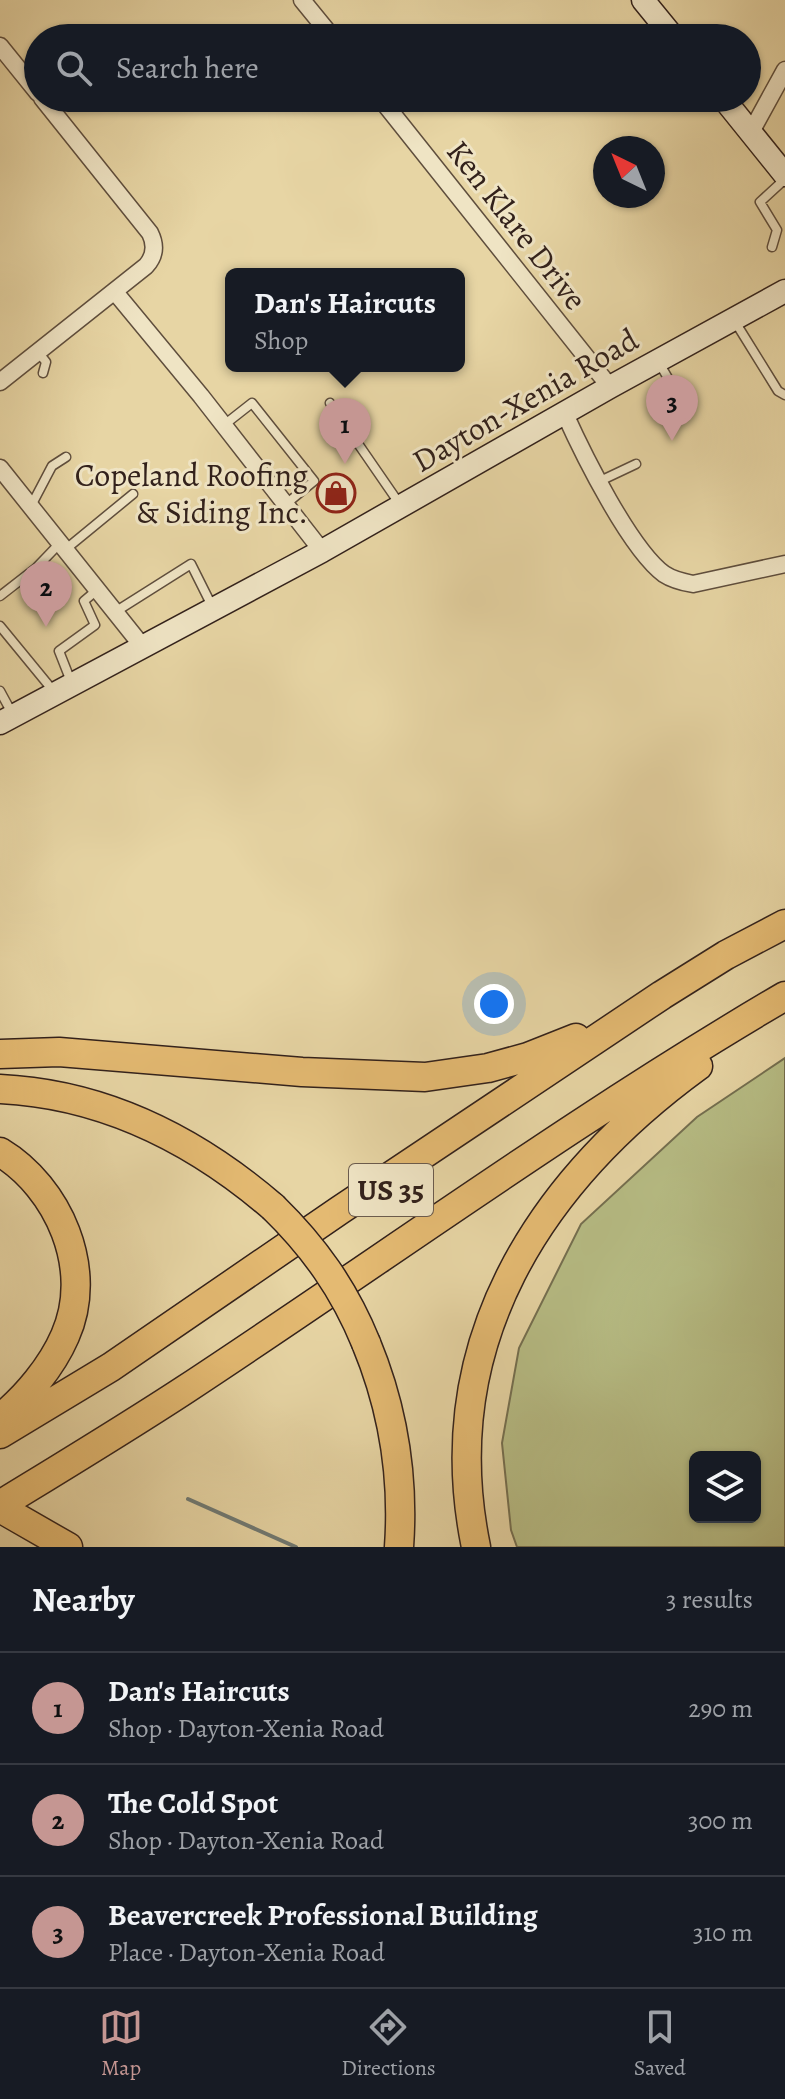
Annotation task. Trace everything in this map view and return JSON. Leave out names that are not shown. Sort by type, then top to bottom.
[{"type":"highway","points":[[0,1434],[111,1367],[622,1022],[726,955],[785,924]]},
{"type":"highway","name":"US 35","points":[[0,1447],[179,1337],[337,1226],[640,1023],[785,939]]},
{"type":"highway","name":"US 35","points":[[0,1505],[185,1389],[580,1122],[785,996]]},
{"type":"highway","points":[[476,1547],[468,1480],[473,1392],[498,1300],[523,1250],[576,1176],[624,1126],[699,1065],[785,1014]]},
{"type":"highway","points":[[0,1054],[59,1052],[302,1072],[425,1077],[488,1068],[528,1057],[622,1022]]},
{"type":"highway","points":[[0,1089],[50,1094],[88,1103],[139,1121],[191,1146],[227,1169],[273,1207],[324,1263],[348,1302],[383,1389],[394,1434],[400,1491],[399,1547]]},
{"type":"highway","points":[[0,1152],[27,1172],[55,1208],[71,1248],[74,1293],[66,1335],[31,1387],[0,1418]]},
{"type":"highway","points":[[0,1505],[68,1547]]},
{"type":"highway","points":[[0,1526],[44,1547]]},
{"type":"main road","points":[[643,0],[663,24]]},
{"type":"main road","points":[[735,112],[785,177]]},
{"type":"main road","name":"Dayton-Xenia Road","points":[[7,719],[322,551],[785,291]]},
{"type":"street","points":[[302,0],[322,24]]},
{"type":"street","points":[[0,46],[24,76]]},
{"type":"street","points":[[751,132],[785,70]]},
{"type":"street","points":[[0,382],[150,262],[154,246],[150,233],[53,112]]},
{"type":"street","name":"Ken Klare Drive","points":[[391,112],[610,387]]},
{"type":"street","points":[[115,292],[322,551]]},
{"type":"street","points":[[565,414],[581,450],[638,547],[662,573],[673,579],[702,583],[785,564]]},
{"type":"street","points":[[0,468],[143,647]]},
{"type":"lane","points":[[772,247],[777,230],[760,202],[785,177]]},
{"type":"lane","points":[[734,319],[778,391],[785,395]]},
{"type":"lane","points":[[38,352],[46,362],[43,373]]},
{"type":"lane","points":[[658,360],[679,397]]},
{"type":"lane","points":[[224,425],[252,403],[314,481],[286,505]]},
{"type":"lane","points":[[330,403],[402,506]]},
{"type":"lane","points":[[31,507],[52,466],[66,457]]},
{"type":"lane","points":[[600,481],[636,464]]},
{"type":"lane","points":[[0,596],[133,494]]},
{"type":"lane","points":[[115,612],[191,564],[214,609]]},
{"type":"lane","points":[[64,689],[59,651],[95,625],[84,601],[97,590]]},
{"type":"lane","points":[[0,626],[64,689]]},
{"type":"lane","points":[[0,691],[7,719]]},
{"type":"green space","points":[[785,1058],[785,1547],[517,1547],[511,1530],[502,1443],[519,1348],[581,1224],[697,1117]]},
{"type":"waterway","points":[[188,1499],[296,1547]]},
{"type":"place","name":"Beavercreek Professional Building","points":[[672,441]]},
{"type":"place","name":"Dan's Haircuts","points":[[345,464]]},
{"type":"place","name":"Copeland Roofing & Siding Inc.","points":[[336,493]]},
{"type":"place","name":"The Cold Spot","points":[[46,627]]}]
